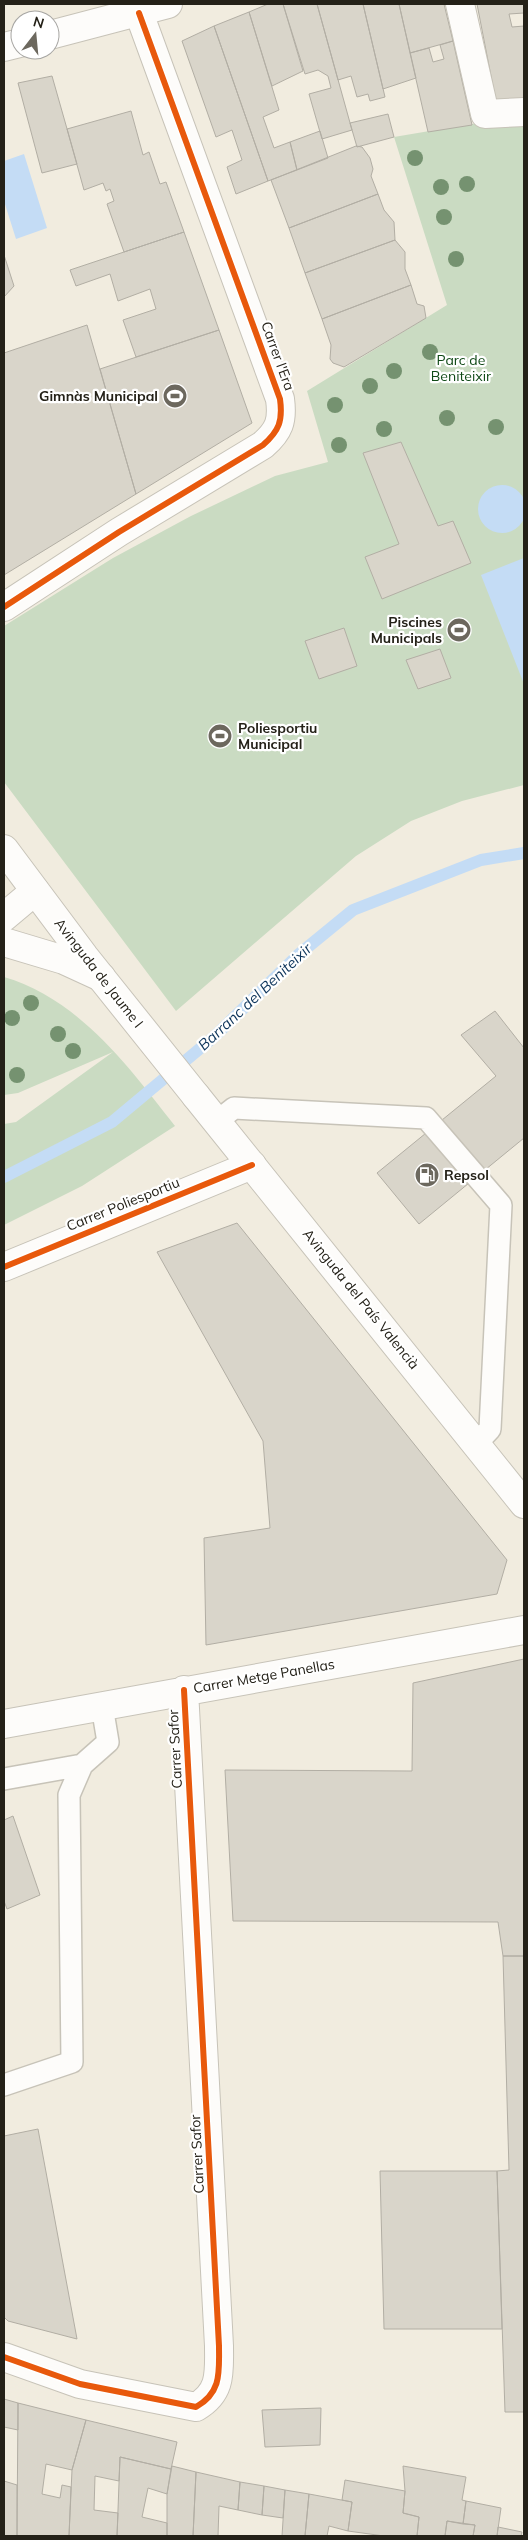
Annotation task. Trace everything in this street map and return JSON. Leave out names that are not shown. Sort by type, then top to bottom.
[{"type":"main road","points":[[60,32],[168,4]]},
{"type":"main road","points":[[460,4],[485,114],[524,112]]},
{"type":"main road","name":"Carrer l'Era","points":[[4,607],[119,532],[262,445],[279,430],[281,421],[280,399],[138,12]]},
{"type":"main road","name":"Avinguda de Jaume I","points":[[4,850],[101,977],[196,1096]]},
{"type":"main road","points":[[4,917],[35,891]]},
{"type":"main road","points":[[4,942],[64,960],[101,977]]},
{"type":"main road","name":"Avinguda del País Valencià","points":[[196,1096],[524,1504]]},
{"type":"main road","name":"Carrer Poliesportiu","points":[[4,1267],[252,1165]]},
{"type":"main road","name":"Carrer Metge Panellas","points":[[4,1724],[524,1630]]},
{"type":"main road","name":"Carrer Safor","points":[[4,2357],[80,2384],[196,2407],[209,2400],[219,2379],[219,2336],[184,1690]]},
{"type":"lane","points":[[216,1122],[234,1108],[426,1118],[501,1205],[490,1429],[476,1444]]},
{"type":"lane","points":[[4,2085],[72,2062],[69,1795],[82,1765],[108,1742],[102,1706]]},
{"type":"lane","points":[[4,1780],[82,1765]]},
{"type":"green space","name":"Poliesportiu Municipal","points":[[524,122],[524,785],[462,801],[411,821],[356,856],[176,1011],[4,782],[4,626],[113,558],[191,516],[275,476],[328,462],[307,391],[447,305],[394,137],[471,124]]},
{"type":"green space","points":[[4,977],[31,987],[56,1001],[79,1018],[100,1038],[120,1059],[175,1126],[82,1186],[4,1225],[4,1124],[16,1122],[113,1052],[18,1093],[4,1095]]},
{"type":"water","points":[[24,154],[47,228],[16,239],[4,201],[4,161]]},
{"type":"water","points":[[497,485],[507,485],[519,492],[526,504],[526,514],[519,526],[507,533],[497,533],[489,529],[482,522],[478,514],[478,504],[482,496],[489,489]]},
{"type":"water","points":[[524,558],[524,684],[481,575]]},
{"type":"building","points":[[268,4],[283,4],[303,71],[272,86],[249,12]]},
{"type":"building","points":[[283,4],[317,4],[352,130],[322,139],[309,94],[331,88],[328,76],[318,70],[305,74]]},
{"type":"building","points":[[317,4],[363,4],[385,97],[370,101],[368,94],[357,97],[351,76],[338,80]]},
{"type":"building","points":[[363,4],[399,4],[416,78],[383,89]]},
{"type":"building","points":[[399,4],[444,4],[453,41],[410,53]]},
{"type":"building","points":[[477,4],[524,4],[524,13],[509,14],[512,27],[524,26],[524,101],[496,102]]},
{"type":"building","points":[[249,12],[279,110],[263,117],[274,148],[290,142],[297,170],[268,181],[214,26]]},
{"type":"building","points":[[214,26],[268,181],[236,194],[227,167],[242,160],[232,130],[216,137],[182,41]]},
{"type":"building","points":[[453,41],[472,125],[428,132],[410,53],[429,48],[433,62],[444,59],[440,45]]},
{"type":"building","points":[[52,76],[77,164],[42,173],[18,83]]},
{"type":"building","points":[[131,111],[143,155],[149,152],[160,184],[166,182],[184,232],[124,252],[107,204],[114,201],[110,189],[106,191],[103,183],[84,190],[67,129]]},
{"type":"building","points":[[388,114],[394,137],[357,147],[350,123]]},
{"type":"building","points":[[320,131],[328,158],[297,170],[290,142]]},
{"type":"building","points":[[356,146],[362,147],[370,158],[373,169],[371,176],[378,194],[289,228],[271,180]]},
{"type":"building","points":[[378,194],[384,210],[394,222],[395,240],[305,273],[289,228]]},
{"type":"building","points":[[184,232],[219,330],[136,357],[123,320],[156,309],[150,289],[118,301],[110,274],[76,286],[70,270]]},
{"type":"building","points":[[395,240],[405,252],[405,269],[411,285],[322,319],[305,273]]},
{"type":"building","points":[[4,255],[14,286],[4,297]]},
{"type":"building","points":[[411,285],[417,304],[424,306],[426,318],[344,367],[333,363],[330,359],[331,345],[322,319]]},
{"type":"building","points":[[87,325],[136,494],[4,575],[4,353]]},
{"type":"building","name":"Gimnàs Municipal","points":[[219,330],[252,423],[136,494],[100,369]]},
{"type":"building","points":[[401,442],[438,526],[453,521],[471,563],[382,599],[365,557],[399,544],[363,453]]},
{"type":"building","points":[[344,628],[357,666],[319,679],[305,641]]},
{"type":"building","points":[[440,649],[451,678],[418,689],[406,660]]},
{"type":"building","points":[[495,1011],[524,1048],[524,1138],[419,1224],[377,1173],[496,1076],[461,1035]]},
{"type":"building","points":[[237,1223],[507,1560],[497,1594],[206,1645],[204,1538],[270,1528],[263,1441],[157,1252]]},
{"type":"building","points":[[524,1659],[524,1956],[503,1956],[498,1922],[233,1921],[225,1770],[412,1771],[413,1683]]},
{"type":"building","points":[[13,1816],[40,1895],[7,1909],[4,1901],[4,1820]]},
{"type":"building","points":[[503,1956],[524,1956],[524,2412],[505,2412],[497,2171],[509,2170]]},
{"type":"building","points":[[38,2129],[77,2339],[8,2321],[4,2317],[4,2136]]},
{"type":"building","points":[[380,2171],[497,2171],[502,2329],[384,2329]]},
{"type":"building","points":[[4,2399],[18,2403],[18,2430],[4,2427]]},
{"type":"building","points":[[18,2403],[86,2420],[72,2470],[46,2464],[42,2494],[60,2498],[62,2485],[71,2487],[69,2536],[17,2536]]},
{"type":"building","points":[[321,2408],[320,2445],[265,2447],[262,2410]]},
{"type":"building","points":[[86,2420],[177,2442],[171,2469],[120,2457],[119,2481],[95,2476],[94,2510],[118,2513],[117,2536],[69,2536],[72,2470]]},
{"type":"building","points":[[120,2457],[171,2469],[167,2494],[148,2488],[142,2517],[167,2523],[167,2536],[117,2536]]},
{"type":"building","points":[[172,2466],[196,2472],[193,2536],[167,2536],[167,2494]]},
{"type":"building","points":[[403,2466],[466,2477],[462,2500],[466,2501],[463,2524],[447,2521],[445,2536],[417,2536],[419,2517],[403,2513],[405,2491]]},
{"type":"building","points":[[196,2472],[240,2482],[238,2510],[219,2506],[218,2536],[193,2536]]},
{"type":"building","points":[[345,2480],[405,2491],[403,2513],[419,2517],[417,2536],[384,2536],[348,2531],[352,2502],[342,2500]]},
{"type":"building","points":[[4,2481],[17,2485],[17,2536],[4,2536]]},
{"type":"building","points":[[240,2482],[264,2486],[262,2515],[238,2510]]},
{"type":"building","points":[[264,2486],[285,2490],[283,2518],[262,2515]]},
{"type":"building","points":[[285,2490],[309,2494],[305,2536],[282,2536]]},
{"type":"building","points":[[309,2494],[352,2502],[348,2531],[329,2526],[327,2536],[305,2536]]},
{"type":"building","points":[[466,2501],[501,2508],[497,2536],[473,2536],[475,2525],[463,2524]]},
{"type":"building","points":[[447,2521],[475,2525],[473,2536],[445,2536]]},
{"type":"building","points":[[498,2527],[522,2532],[521,2536],[497,2536]]},
{"type":"waterway","name":"Barranc del Beniteixir","points":[[4,1177],[112,1122],[215,1036],[298,955],[353,910],[481,860],[524,853]]},
{"type":"cycle path","points":[[4,607],[119,532],[263,445],[273,435],[279,425],[281,414],[280,399],[139,13]]},
{"type":"cycle path","points":[[4,1267],[252,1165]]},
{"type":"cycle path","points":[[4,2357],[80,2384],[196,2407],[211,2395],[217,2381],[219,2373],[219,2346],[184,1690]]},
{"type":"place","name":"Gimnàs Municipal","points":[[175,396]]},
{"type":"place","name":"Piscines Municipals","points":[[459,630]]},
{"type":"place","name":"Poliesportiu Municipal","points":[[220,736]]},
{"type":"place","name":"Repsol","points":[[427,1175]]},
{"type":"park label","name":"Parc de Beniteixir","points":[[461,368]]}]
